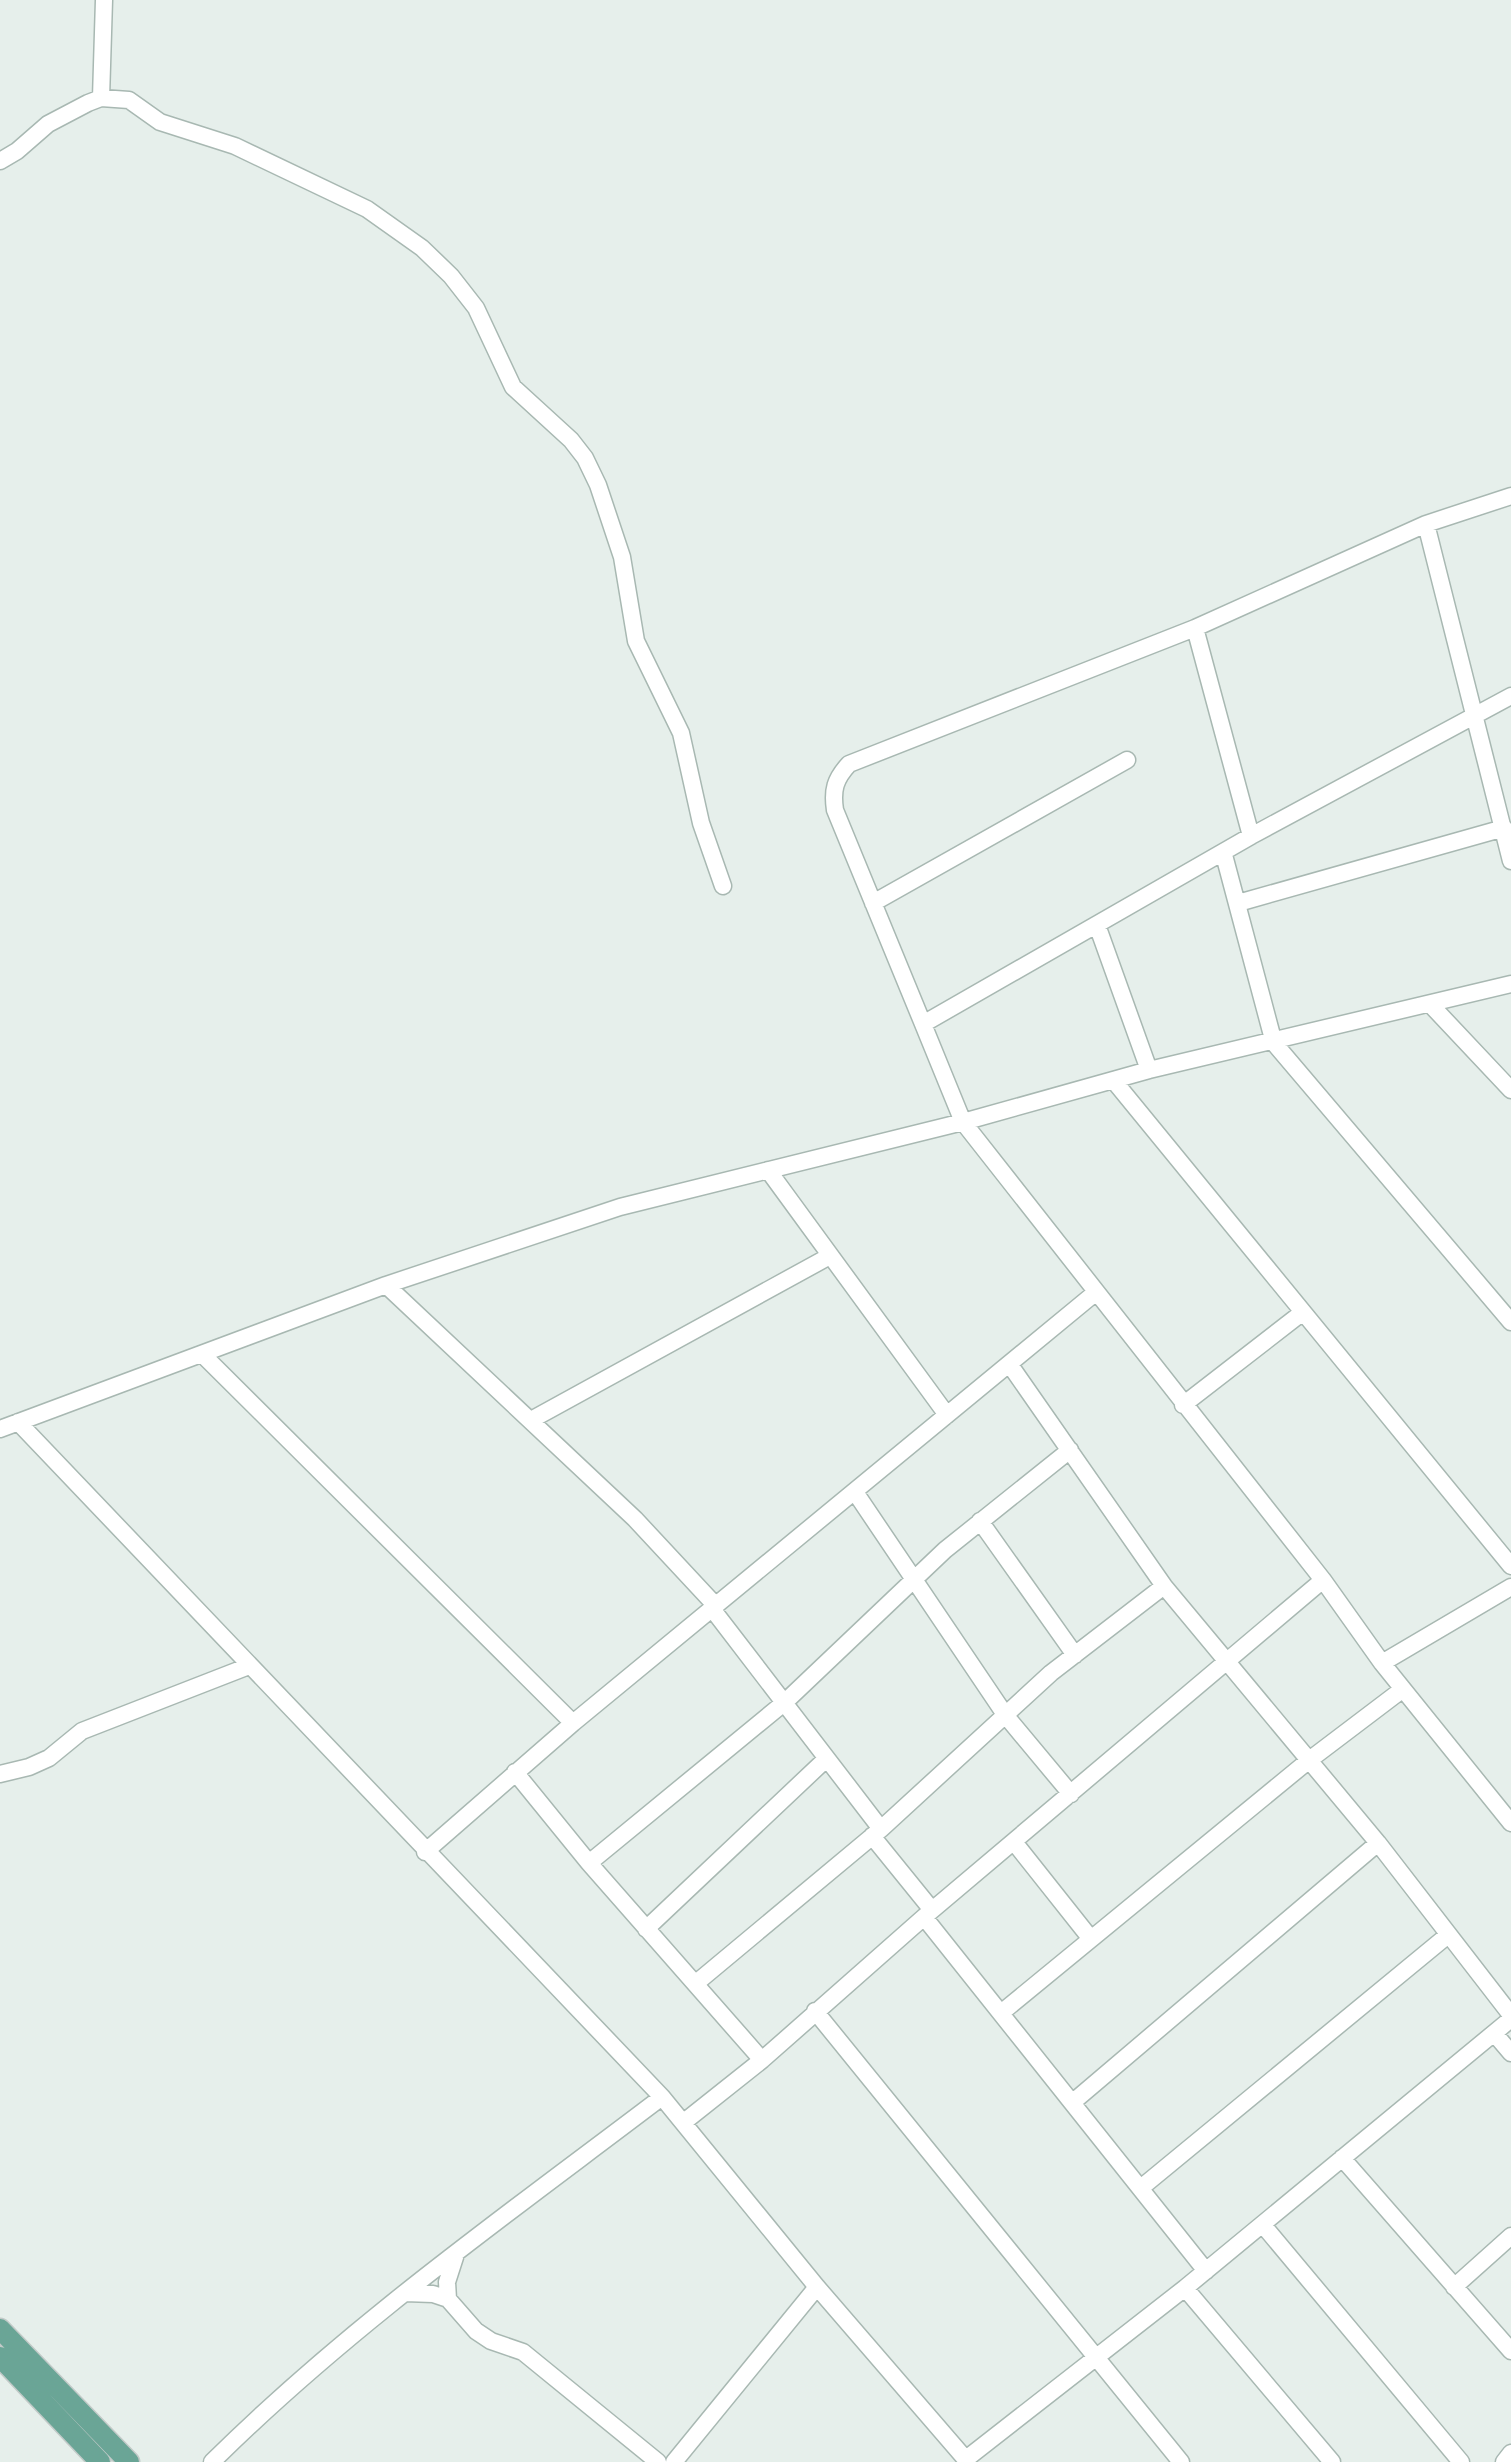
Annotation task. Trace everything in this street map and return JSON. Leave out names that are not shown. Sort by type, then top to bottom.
[{"type":"main road","points":[[0,2329],[129,2462]]},
{"type":"main road","points":[[0,2357],[100,2462]]},
{"type":"street","points":[[101,98],[104,0]]},
{"type":"street","points":[[0,161],[17,151],[48,124],[101,98],[129,100],[160,122],[235,146],[367,209],[422,248],[476,308],[513,387],[571,440],[585,458],[598,485],[622,557],[636,641],[681,733],[701,823],[723,886]]},
{"type":"street","points":[[1511,496],[1426,524],[1195,628],[849,764],[838,776],[833,791],[835,810],[963,1122],[1323,1580],[1382,1663],[1511,1823]]},
{"type":"street","points":[[1426,524],[1511,861]]},
{"type":"street","points":[[1195,628],[1251,836]]},
{"type":"street","points":[[923,1024],[1224,855],[1251,836],[1511,696]]},
{"type":"street","points":[[873,903],[1127,760]]},
{"type":"street","points":[[1238,903],[1504,828]]},
{"type":"street","points":[[1224,855],[1274,1043],[1511,1322]]},
{"type":"street","points":[[1097,925],[1149,1070]]},
{"type":"street","points":[[0,1429],[386,1285],[620,1207],[963,1122],[1149,1070],[1274,1043],[1511,984]]},
{"type":"street","points":[[1430,1004],[1510,1088]]},
{"type":"street","points":[[1114,1081],[1511,1566]]},
{"type":"street","points":[[768,1170],[828,1257],[947,1415]]},
{"type":"street","points":[[531,1420],[828,1257]]},
{"type":"street","points":[[386,1285],[635,1519],[714,1608],[785,1702],[877,1832],[928,1914],[1001,2013],[1206,2271]]},
{"type":"street","points":[[425,1852],[573,1723],[1095,1293]]},
{"type":"street","points":[[1183,1405],[1303,1312]]},
{"type":"street","points":[[203,1355],[573,1723]]},
{"type":"street","points":[[18,1422],[662,2097],[817,2287],[967,2461],[1263,2225],[1511,2017],[1378,1843],[1164,1586],[1010,1365]]},
{"type":"street","points":[[589,1863],[785,1702],[980,1521],[1070,1450]]},
{"type":"street","points":[[855,1492],[1006,1716],[1071,1794]]},
{"type":"street","points":[[980,1521],[1075,1655]]},
{"type":"street","points":[[684,2122],[762,2060],[928,1914],[1323,1580]]},
{"type":"street","points":[[695,1984],[877,1832],[1075,1655],[1164,1586]]},
{"type":"street","points":[[1382,1663],[1511,1587]]},
{"type":"street","points":[[0,1774],[49,1758],[82,1731],[249,1666]]},
{"type":"street","points":[[1001,2013],[1308,1761],[1403,1689]]},
{"type":"street","points":[[646,1929],[825,1760]]},
{"type":"street","points":[[515,1772],[589,1863],[762,2060]]},
{"type":"street","points":[[1014,1842],[1091,1939]]},
{"type":"street","points":[[1073,2102],[1378,1843]]},
{"type":"street","points":[[1142,2187],[1448,1935]]},
{"type":"street","points":[[815,2011],[1181,2462]]},
{"type":"street","points":[[1494,2033],[1511,2053]]},
{"type":"street","points":[[212,2462],[283,2391],[405,2293],[662,2097]]},
{"type":"street","points":[[1342,2158],[1511,2351]]},
{"type":"street","points":[[1263,2225],[1461,2462]]},
{"type":"street","points":[[1454,2287],[1511,2236]]},
{"type":"street","points":[[448,2299],[447,2282],[456,2254]]},
{"type":"street","points":[[674,2462],[817,2287]]},
{"type":"street","points":[[1185,2288],[1332,2462]]},
{"type":"street","points":[[405,2293],[433,2294],[448,2299],[476,2331],[491,2341],[523,2352],[658,2462]]},
{"type":"street","points":[[1504,2462],[1511,2453]]}]
